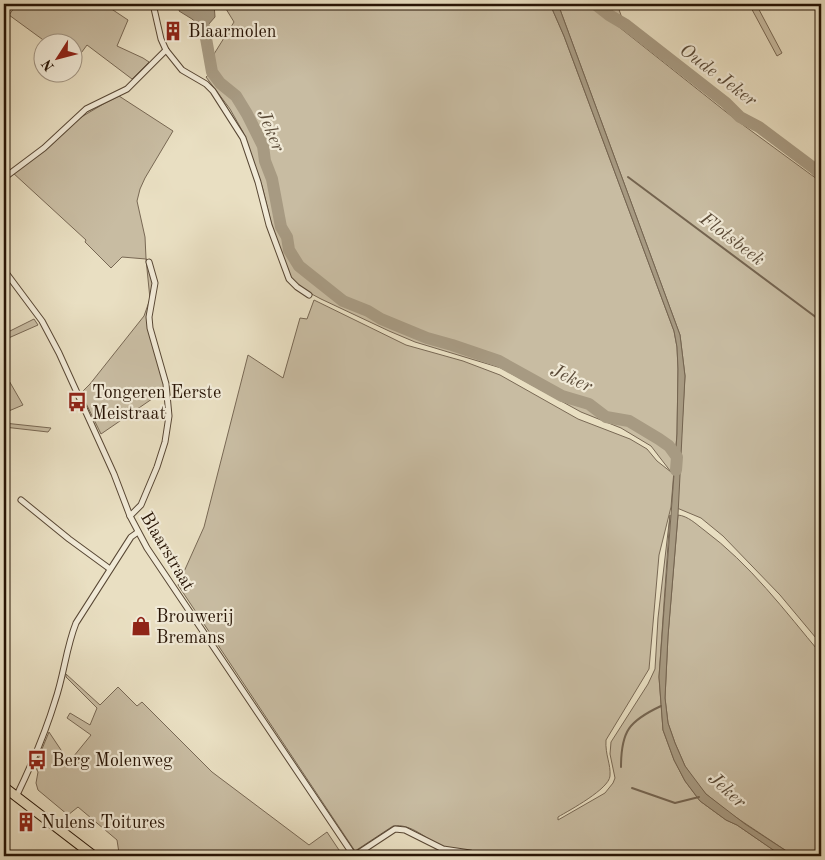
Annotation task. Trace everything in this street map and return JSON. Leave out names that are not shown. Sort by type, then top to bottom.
[{"type":"main road","points":[[4,787],[94,856]]},
{"type":"street","points":[[153,4],[166,50],[182,70],[206,84],[213,92],[242,138],[258,182],[268,225],[289,279],[297,288],[309,295]]},
{"type":"street","points":[[4,178],[44,148],[86,109],[127,88],[166,50]]},
{"type":"street","points":[[130,516],[141,505],[157,467],[165,442],[169,416],[166,384],[150,328],[149,317],[155,283],[149,262]]},
{"type":"street","name":"Blaarstraat","points":[[4,270],[42,321],[59,353],[114,474],[130,516],[147,548],[354,856]]},
{"type":"street","points":[[21,500],[68,539],[110,569]]},
{"type":"street","points":[[16,797],[27,775],[56,700],[73,631],[131,537],[138,532]]},
{"type":"street","points":[[354,856],[395,829],[406,830],[443,849],[470,853]]},
{"type":"shaded area","points":[[17,4],[108,4],[107,6],[128,20],[117,46],[149,62],[132,79],[87,45],[82,52],[82,32],[32,32],[9,15]]},
{"type":"shaded area","points":[[181,4],[214,4],[215,17],[208,25],[201,27],[179,11]]},
{"type":"shaded area","points":[[223,4],[550,4],[564,36],[674,331],[678,369],[677,434],[671,507],[659,555],[649,669],[606,740],[610,772],[608,781],[588,799],[558,817],[558,820],[605,793],[615,778],[610,754],[611,742],[648,684],[655,669],[658,618],[670,515],[659,677],[663,730],[674,760],[685,781],[700,801],[782,856],[476,856],[446,849],[412,829],[400,826],[393,826],[355,851],[178,585],[204,527],[248,355],[283,378],[300,318],[307,319],[314,300],[406,345],[463,361],[500,375],[578,419],[630,439],[647,449],[657,461],[671,472],[651,446],[621,428],[581,412],[501,368],[415,342],[389,331],[306,291],[290,276],[272,226],[262,186],[243,132],[230,109],[206,77],[215,69],[214,54],[234,22]]},
{"type":"shaded area","points":[[550,4],[558,4],[680,335],[685,376],[678,515],[668,636],[665,698],[668,723],[685,766],[706,794],[745,824],[794,856],[782,856],[700,801],[685,781],[674,760],[663,730],[659,677],[677,434],[677,347],[674,331],[564,36]]},
{"type":"shaded area","points":[[558,4],[590,4],[735,119],[821,182],[821,644],[780,595],[723,536],[701,518],[677,508],[685,376],[680,335]]},
{"type":"shaded area","points":[[603,4],[617,4],[622,18]]},
{"type":"shaded area","points":[[749,4],[756,4],[782,53],[777,56]]},
{"type":"shaded area","points":[[208,27],[215,68],[209,69],[200,30]]},
{"type":"shaded area","points":[[119,96],[173,131],[145,178],[137,201],[145,237],[146,258],[153,285],[147,318],[149,332],[162,373],[165,390],[101,434],[81,393],[144,316],[150,299],[146,259],[122,257],[111,268],[85,242],[86,240],[12,172],[46,149],[78,119]]},
{"type":"shaded area","points":[[34,319],[38,325],[4,340],[4,334]]},
{"type":"shaded area","points":[[4,372],[23,405],[4,413]]},
{"type":"shaded area","points":[[4,423],[51,428],[48,432],[4,427]]},
{"type":"shaded area","points":[[678,515],[695,523],[737,558],[821,654],[821,856],[794,856],[728,812],[697,784],[685,766],[675,743],[668,723],[665,698]]},
{"type":"shaded area","points":[[66,674],[100,705],[118,687],[137,706],[142,702],[212,772],[309,845],[327,832],[339,850],[348,856],[196,856],[183,852],[179,856],[123,856],[119,853],[117,840],[78,807],[68,815],[38,790],[36,783],[38,772],[35,766],[49,732],[69,762],[91,735],[67,718],[70,713],[90,725],[97,708],[66,677]]},
{"type":"waterway","name":"Jeker","points":[[195,4],[204,27],[212,72],[220,83],[236,96],[263,146],[265,161],[272,179],[281,227],[287,237],[289,250],[299,266],[343,301],[368,311],[381,319],[427,338],[499,361],[562,396],[589,404],[606,417],[629,421],[669,446],[677,457],[676,470]]},
{"type":"waterway","name":"Oude Jeker","points":[[595,4],[626,25],[726,103],[740,117],[759,127],[821,175]]},
{"type":"waterway","name":"Flotsbeek","points":[[628,177],[821,321]]},
{"type":"waterway","points":[[621,767],[623,744],[629,729],[634,722],[661,706]]},
{"type":"waterway","points":[[632,788],[675,803],[699,797]]},
{"type":"place","name":"Blaarmolen","points":[[173,31]]},
{"type":"place","name":"Tongeren Eerste Meistraat","points":[[77,402]]},
{"type":"place","name":"Brouwerij Bremans","points":[[141,626]]},
{"type":"place","name":"Berg Molenweg","points":[[37,760]]},
{"type":"place","name":"Nulens Toitures","points":[[26,822]]}]
